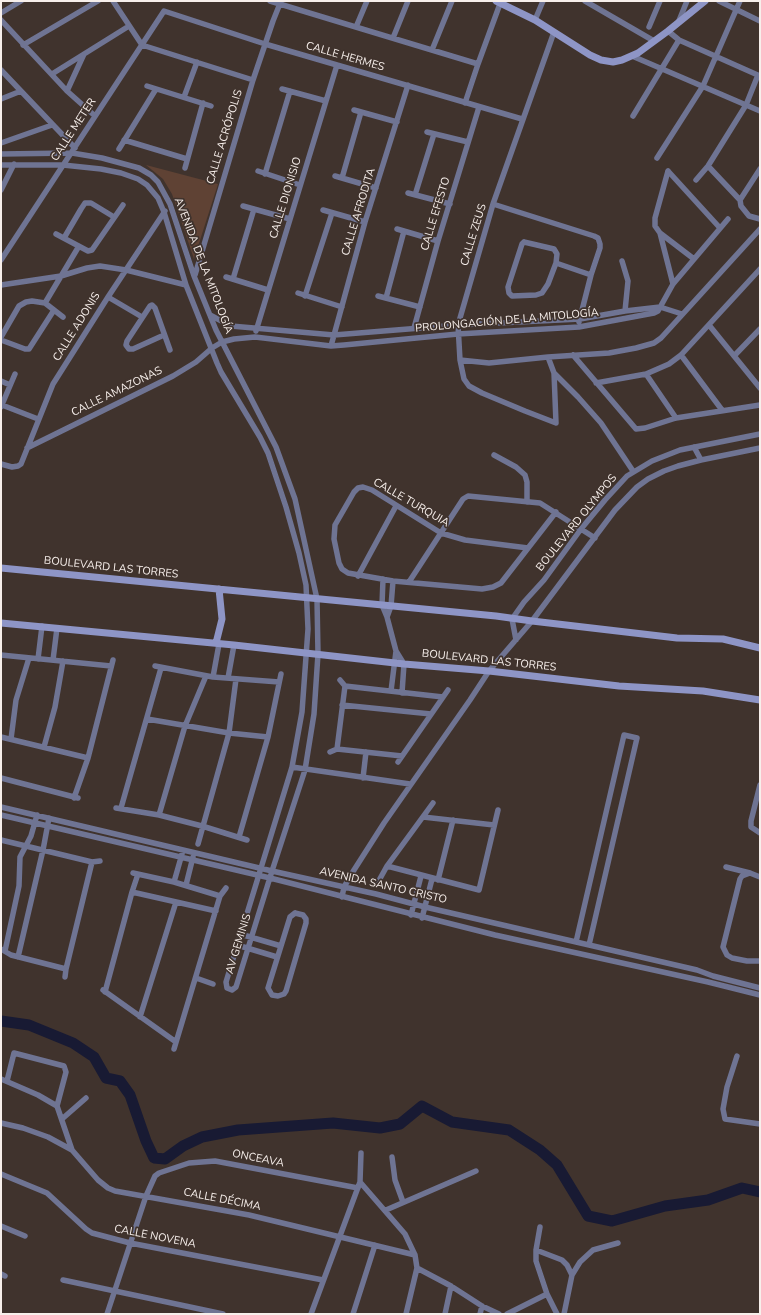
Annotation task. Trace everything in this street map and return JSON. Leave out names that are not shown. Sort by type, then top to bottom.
[{"type":"main road","points":[[499,2],[535,20],[590,55],[601,60],[613,62],[632,56],[668,32],[705,1]]},
{"type":"main road","name":"BOULEVARD LAS TORRES","points":[[1,568],[496,616],[677,638],[723,639],[760,648]]},
{"type":"main road","points":[[218,644],[222,619],[219,590]]},
{"type":"main road","name":"BOULEVARD LAS TORRES","points":[[1,623],[234,645],[404,664],[489,671],[618,686],[703,691],[760,700]]},
{"type":"street","points":[[1,13],[21,1]]},
{"type":"street","points":[[23,45],[98,1]]},
{"type":"street","points":[[113,1],[142,45],[253,80]]},
{"type":"street","points":[[270,1],[280,2],[478,64]]},
{"type":"street","points":[[356,27],[367,1]]},
{"type":"street","points":[[393,38],[408,1]]},
{"type":"street","points":[[432,50],[452,1]]},
{"type":"street","points":[[535,20],[543,1]]},
{"type":"street","points":[[585,1],[654,41]]},
{"type":"street","points":[[649,27],[660,1]]},
{"type":"street","points":[[678,24],[687,1]]},
{"type":"street","points":[[719,1],[760,21]]},
{"type":"street","points":[[657,158],[703,86],[740,1]]},
{"type":"street","name":"CALLE ACRÓPOLIS","points":[[194,276],[253,80],[280,2]]},
{"type":"street","points":[[465,103],[499,2]]},
{"type":"street","name":"CALLE HERMES","points":[[164,11],[265,44],[522,119]]},
{"type":"street","name":"CALLE METER","points":[[1,260],[164,11]]},
{"type":"street","points":[[1,20],[67,91],[95,116]]},
{"type":"street","points":[[52,74],[129,26]]},
{"type":"street","name":"CALLE ZEUS","points":[[554,32],[493,204],[458,325],[460,360],[464,379],[469,386],[474,389],[556,423],[554,373]]},
{"type":"street","points":[[668,32],[679,40],[759,76],[746,105],[708,166],[696,180]]},
{"type":"street","points":[[633,116],[679,40]]},
{"type":"street","points":[[67,91],[84,54]]},
{"type":"street","points":[[632,56],[760,111]]},
{"type":"street","points":[[184,97],[197,62]]},
{"type":"street","name":"CALLE DIONISIO","points":[[255,337],[337,65]]},
{"type":"street","points":[[1,70],[52,125],[73,151]]},
{"type":"street","name":"CALLE AFRODITA","points":[[331,346],[365,222],[398,122],[408,85]]},
{"type":"street","points":[[147,86],[211,106]]},
{"type":"street","points":[[119,150],[156,89]]},
{"type":"street","points":[[282,89],[326,101]]},
{"type":"street","points":[[1,99],[21,91]]},
{"type":"street","points":[[265,174],[290,91]]},
{"type":"street","points":[[185,168],[203,103]]},
{"type":"street","name":"CALLE EFESTO","points":[[414,328],[438,241],[479,107]]},
{"type":"street","points":[[354,110],[398,122]]},
{"type":"street","points":[[342,178],[362,112]]},
{"type":"street","points":[[1,143],[52,125]]},
{"type":"street","points":[[427,132],[468,142]]},
{"type":"street","points":[[416,195],[434,134]]},
{"type":"street","points":[[124,140],[187,160]]},
{"type":"street","name":"AVENIDA DE LA MITOLOGÍA","points":[[1,154],[73,151],[139,168],[151,175],[158,182],[170,204],[194,276],[222,342],[276,446],[295,499],[318,599]]},
{"type":"street","points":[[1,190],[14,164]]},
{"type":"street","name":"AVENIDA DE LA MITOLOGÍA","points":[[1,165],[63,165],[122,173],[138,179],[147,185],[158,198],[164,212],[186,285],[221,372],[268,453],[286,507],[306,585],[306,598]]},
{"type":"street","points":[[708,166],[740,200],[741,206],[749,216],[760,219]]},
{"type":"street","points":[[740,200],[760,169]]},
{"type":"street","points":[[258,171],[300,185]]},
{"type":"street","points":[[694,259],[660,233],[655,226],[655,218],[668,171],[720,228]]},
{"type":"street","points":[[335,176],[376,188]]},
{"type":"street","points":[[408,193],[450,204]]},
{"type":"street","points":[[64,238],[86,203],[91,203],[114,217]]},
{"type":"street","name":"CALLE ADONIS","points":[[1,464],[8,467],[15,467],[21,464],[53,384],[108,297],[170,204]]},
{"type":"street","points":[[493,204],[598,238],[600,244],[578,326]]},
{"type":"street","points":[[56,234],[88,251],[92,250],[123,205]]},
{"type":"street","points":[[243,206],[290,218]]},
{"type":"street","points":[[233,280],[254,209]]},
{"type":"street","points":[[323,210],[365,222]]},
{"type":"street","points":[[305,296],[332,213]]},
{"type":"street","points":[[682,314],[660,307],[673,284],[728,219]]},
{"type":"street","points":[[397,229],[438,241]]},
{"type":"street","points":[[460,360],[489,363],[548,356],[609,353],[654,343],[661,338],[760,229]]},
{"type":"street","points":[[386,298],[404,231]]},
{"type":"street","points":[[660,233],[673,284]]},
{"type":"street","points":[[524,242],[554,249],[557,254],[556,263],[548,284],[542,293],[536,296],[512,296],[509,293],[508,287],[522,244],[524,242]]},
{"type":"street","points":[[45,303],[79,246]]},
{"type":"street","points":[[622,261],[628,281],[625,310]]},
{"type":"street","points":[[556,263],[591,276]]},
{"type":"street","name":"AVENIDA DE LA MITOLOGÍA","points":[[1,285],[61,276],[87,268],[100,266],[126,270],[186,285]]},
{"type":"street","points":[[596,382],[646,374],[664,367],[681,355],[760,270]]},
{"type":"street","points":[[226,277],[268,290]]},
{"type":"street","points":[[298,293],[342,307]]},
{"type":"street","points":[[378,296],[420,307]]},
{"type":"street","points":[[108,297],[142,317]]},
{"type":"street","points":[[54,310],[29,349],[25,349],[1,338],[19,306],[22,304],[32,301],[45,303],[54,310],[63,317]]},
{"type":"street","points":[[164,335],[133,349],[127,347],[126,341],[150,306],[154,306],[170,350]]},
{"type":"street","name":"PROLONGACIÓN DE LA MITOLOGÍA","points":[[210,315],[231,326],[334,336],[414,328],[580,319],[625,310],[660,307]]},
{"type":"street","name":"PROLONGACIÓN DE LA MITOLOGÍA","points":[[212,348],[222,342],[255,337],[331,346],[458,334],[578,326],[645,315],[658,311],[660,307]]},
{"type":"street","points":[[709,325],[760,388]]},
{"type":"street","points":[[734,356],[760,329]]},
{"type":"street","name":"CALLE AMAZONAS","points":[[27,448],[173,376],[196,362],[212,348]]},
{"type":"street","points":[[573,355],[636,429],[645,428],[676,418],[760,405]]},
{"type":"street","points":[[681,355],[722,410]]},
{"type":"street","points":[[548,356],[554,373],[601,423],[633,471]]},
{"type":"street","points":[[15,374],[2,406],[38,419]]},
{"type":"street","points":[[646,374],[676,418]]},
{"type":"street","points":[[1,381],[10,385]]},
{"type":"street","name":"BOULEVARD OLYMPOS","points":[[512,619],[524,602],[544,580],[581,529],[605,500],[633,471],[665,455],[694,447],[760,434]]},
{"type":"street","points":[[694,447],[701,460]]},
{"type":"street","name":"BOULEVARD OLYMPOS","points":[[344,887],[410,784],[489,671],[532,621],[616,510],[637,487],[648,479],[664,471],[701,460],[760,448]]},
{"type":"street","points":[[494,455],[516,467],[525,475],[527,482],[527,502]]},
{"type":"street","name":"CALLE TURQUIA","points":[[363,487],[368,488],[441,533],[465,540],[528,548],[501,583],[493,587],[482,589],[393,581],[358,576],[348,573],[342,569],[339,563],[334,539],[335,525],[354,492],[358,488],[363,487]]},
{"type":"street","points":[[409,582],[463,499],[468,496],[540,503],[595,538]]},
{"type":"street","points":[[358,576],[396,506]]},
{"type":"street","points":[[528,548],[556,512]]},
{"type":"street","points":[[383,579],[382,605],[387,616],[396,651],[404,664],[402,692]]},
{"type":"street","points":[[387,616],[391,606],[393,581]]},
{"type":"street","name":"AV GEMINIS","points":[[306,598],[308,629],[307,653],[302,712],[292,767],[226,982],[226,986],[229,990],[234,989],[236,986],[305,770],[314,714],[318,654],[318,599]]},
{"type":"street","points":[[512,619],[516,640]]},
{"type":"street","points":[[38,659],[42,626]]},
{"type":"street","points":[[53,660],[57,628]]},
{"type":"street","points":[[213,677],[218,644]]},
{"type":"street","points":[[228,678],[234,645]]},
{"type":"street","points":[[390,691],[396,651]]},
{"type":"street","points":[[1,655],[63,661],[112,663],[88,758],[76,798],[1,778]]},
{"type":"street","points":[[11,739],[16,700],[29,658]]},
{"type":"street","points":[[44,747],[55,707],[63,661]]},
{"type":"street","points":[[247,840],[202,826],[158,815],[119,808],[147,719],[158,667],[213,677],[279,682]]},
{"type":"street","points":[[239,837],[268,737],[280,674]]},
{"type":"street","points":[[158,815],[185,726],[206,676]]},
{"type":"street","points":[[198,844],[229,733],[236,679]]},
{"type":"street","points":[[340,680],[345,686],[443,697]]},
{"type":"street","points":[[337,748],[345,686]]},
{"type":"street","points":[[398,762],[448,690]]},
{"type":"street","points":[[342,705],[431,714]]},
{"type":"street","points":[[147,719],[229,733],[268,737]]},
{"type":"street","points":[[576,942],[624,735],[637,738],[589,945]]},
{"type":"street","points":[[1,737],[88,758]]},
{"type":"street","points":[[330,752],[337,748],[402,756]]},
{"type":"street","points":[[363,778],[366,752]]},
{"type":"street","points":[[292,767],[410,784]]},
{"type":"street","points":[[760,785],[751,821],[751,827],[760,833]]},
{"type":"street","points":[[377,884],[387,866],[433,803]]},
{"type":"street","name":"AVENIDA SANTO CRISTO","points":[[1,807],[697,970],[713,976],[760,988]]},
{"type":"street","points":[[7,817],[9,808]]},
{"type":"street","points":[[387,866],[435,880],[479,890],[498,810]]},
{"type":"street","points":[[37,815],[26,846],[20,857],[18,886],[3,950],[18,957],[66,968]]},
{"type":"street","name":"AVENIDA SANTO CRISTO","points":[[1,816],[258,875],[422,918],[760,995]]},
{"type":"street","points":[[423,817],[494,825]]},
{"type":"street","points":[[18,957],[49,818]]},
{"type":"street","points":[[422,918],[424,907],[435,880],[453,820]]},
{"type":"street","points":[[1,840],[92,862],[100,861]]},
{"type":"street","points":[[174,882],[183,850]]},
{"type":"street","points":[[186,885],[194,853]]},
{"type":"street","points":[[65,977],[92,862]]},
{"type":"street","points":[[726,867],[760,877]]},
{"type":"street","points":[[176,1042],[104,991],[132,892],[135,873],[186,885],[220,896]]},
{"type":"street","points":[[750,873],[742,876],[738,884],[723,947],[727,955],[732,958],[747,961],[760,961]]},
{"type":"street","points":[[412,915],[421,876]]},
{"type":"street","points":[[342,897],[344,887]]},
{"type":"street","points":[[174,1049],[220,896],[226,888]]},
{"type":"street","points":[[132,892],[216,911]]},
{"type":"street","points":[[140,1017],[176,902]]},
{"type":"street","points":[[295,913],[303,915],[306,919],[306,923],[286,991],[278,996],[272,995],[268,988],[277,957],[290,917],[295,913]]},
{"type":"street","points":[[240,934],[281,946]]},
{"type":"street","points":[[237,945],[277,957]]},
{"type":"street","points":[[196,978],[213,984]]},
{"type":"street","points":[[14,1053],[64,1066],[66,1072],[57,1106],[38,1095],[4,1080],[14,1053]]},
{"type":"street","points":[[737,1056],[727,1087],[723,1109],[725,1119],[760,1124]]},
{"type":"street","points":[[62,1119],[86,1098]]},
{"type":"street","name":"CALLE DÉCIMA","points":[[57,1106],[72,1150],[98,1180],[108,1188],[115,1191],[249,1215],[415,1255]]},
{"type":"street","points":[[1,1123],[23,1128],[48,1137],[72,1150]]},
{"type":"street","points":[[311,1314],[360,1182],[361,1153]]},
{"type":"street","points":[[392,1157],[394,1176],[403,1202]]},
{"type":"street","name":"ONCEAVA","points":[[146,1196],[155,1176],[161,1172],[189,1163],[215,1161],[358,1188]]},
{"type":"street","points":[[386,1210],[476,1171]]},
{"type":"street","name":"CALLE NOVENA","points":[[1,1174],[47,1193],[92,1233],[130,1243],[323,1280]]},
{"type":"street","points":[[360,1182],[386,1210],[405,1234],[415,1255],[417,1268],[406,1314]]},
{"type":"street","points":[[107,1314],[146,1196]]},
{"type":"street","points":[[1,1226],[26,1236]]},
{"type":"street","points":[[540,1227],[536,1250],[536,1261],[547,1294],[557,1314]]},
{"type":"street","points":[[564,1314],[572,1275],[580,1262],[586,1255],[602,1246],[618,1243]]},
{"type":"street","points":[[353,1314],[375,1245]]},
{"type":"street","points":[[536,1250],[562,1260],[567,1265],[572,1275]]},
{"type":"street","points":[[417,1268],[451,1286],[482,1306],[499,1314]]},
{"type":"street","points":[[63,1280],[223,1314]]},
{"type":"street","points":[[445,1314],[451,1286]]},
{"type":"street","points":[[507,1314],[547,1294]]},
{"type":"street","points":[[480,1314],[482,1306]]},
{"type":"shaded area","points":[[146,165],[218,184],[194,259],[172,194],[163,179]]},
{"type":"waterway","points":[[1,1021],[29,1025],[73,1043],[94,1057],[106,1078],[120,1081],[130,1095],[146,1141],[154,1158],[165,1159],[183,1146],[202,1137],[238,1130],[333,1123],[380,1128],[400,1124],[422,1106],[452,1122],[509,1130],[540,1150],[557,1165],[588,1216],[612,1221],[665,1206],[708,1200],[742,1188],[760,1192]]}]
